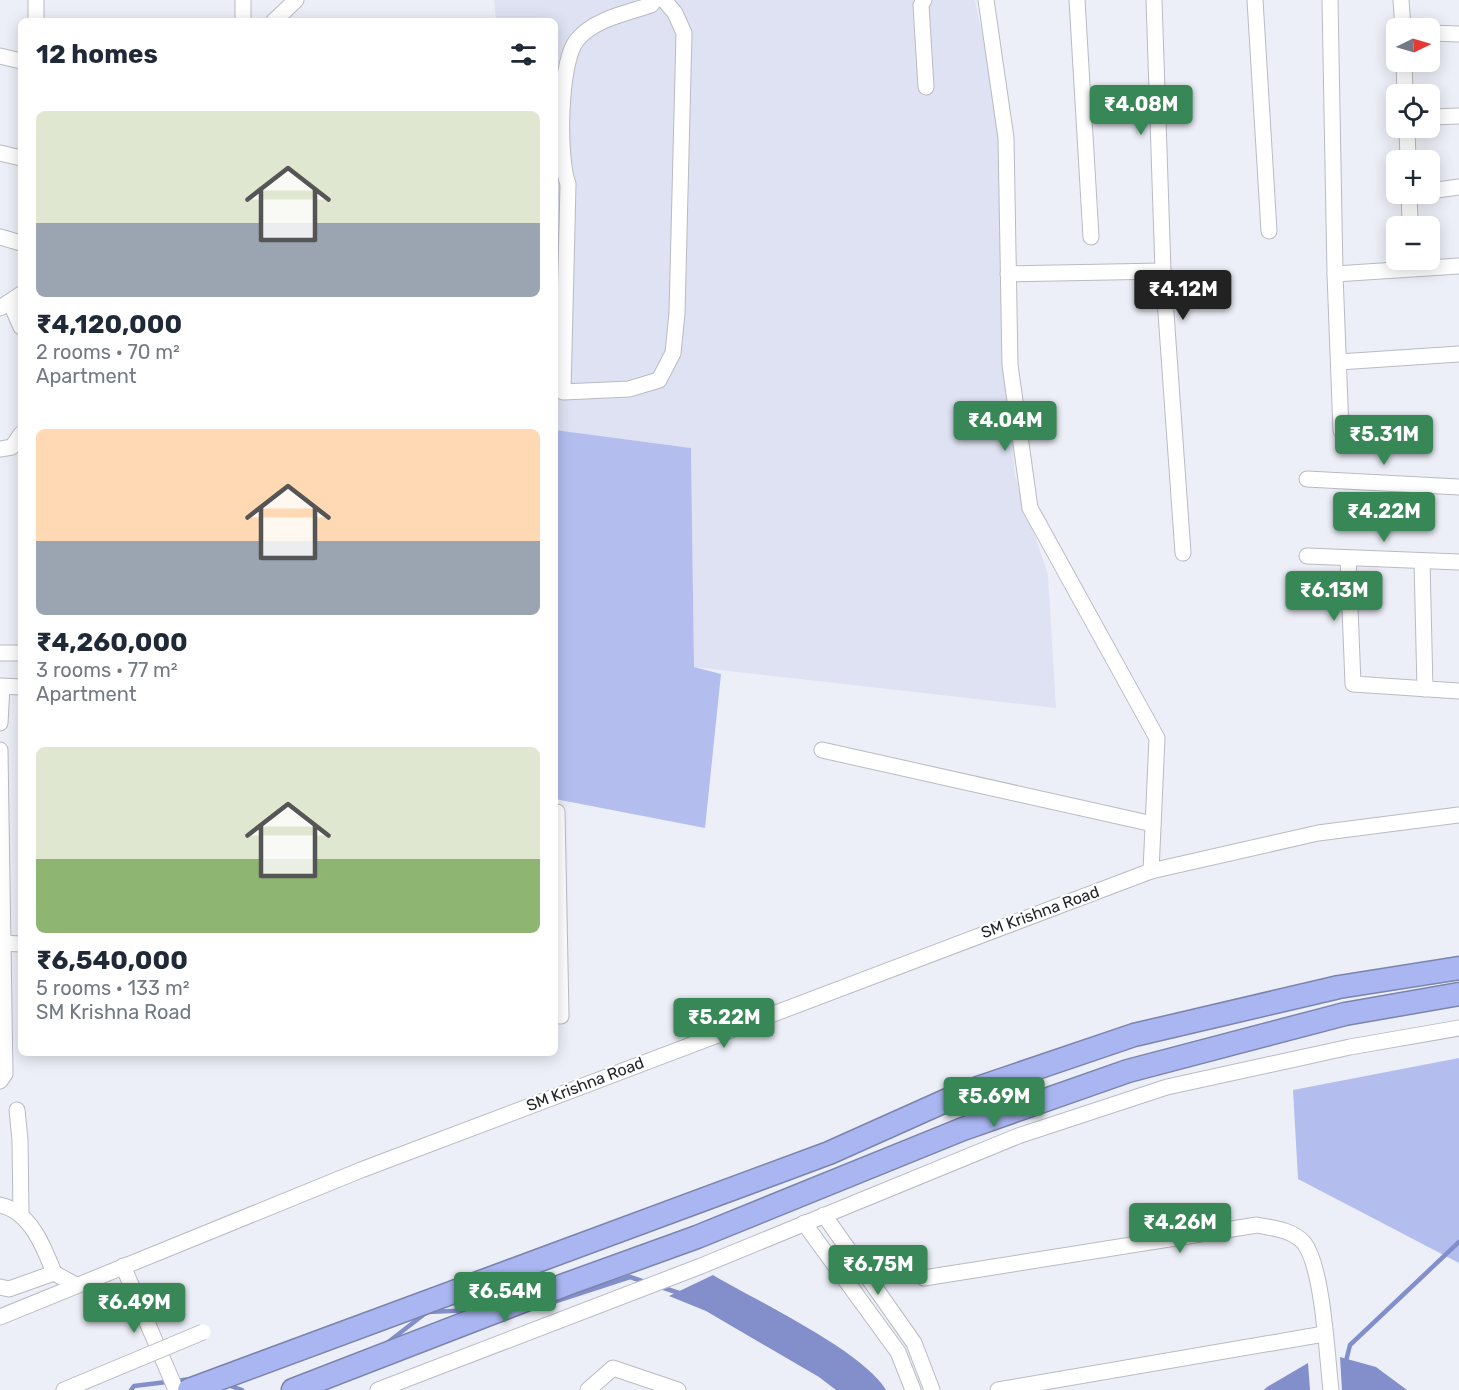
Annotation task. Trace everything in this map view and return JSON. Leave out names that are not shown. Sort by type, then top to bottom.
[{"type":"highway","points":[[189,1390],[829,1153],[963,1093],[1134,1035],[1339,987],[1459,968]]},
{"type":"highway","points":[[293,1390],[567,1284],[697,1237],[963,1129],[1117,1075],[1345,1014],[1459,994]]},
{"type":"street","points":[[36,0],[36,18]]},
{"type":"street","points":[[243,0],[243,18]]},
{"type":"street","points":[[277,18],[296,0]]},
{"type":"street","points":[[656,0],[651,5],[593,26],[576,41],[564,78],[558,169],[568,184],[559,373],[563,392],[630,389],[659,380],[673,353],[677,301],[684,33],[675,13],[664,0]]},
{"type":"street","points":[[924,0],[921,5],[926,87]]},
{"type":"street","points":[[986,0],[1006,138],[1010,365],[1030,507],[1157,738],[1151,871]]},
{"type":"street","points":[[1077,0],[1091,237]]},
{"type":"street","points":[[1154,0],[1163,271],[1183,553]]},
{"type":"street","points":[[1255,0],[1269,231]]},
{"type":"street","points":[[1330,0],[1335,274],[1341,431]]},
{"type":"street","points":[[1401,0],[1402,18]]},
{"type":"street","points":[[1440,33],[1459,34]]},
{"type":"street","points":[[0,56],[18,60]]},
{"type":"street","points":[[1440,117],[1459,116]]},
{"type":"street","points":[[0,153],[18,157]]},
{"type":"street","points":[[1440,190],[1459,187]]},
{"type":"street","points":[[0,237],[18,242]]},
{"type":"street","points":[[1335,274],[1459,266]]},
{"type":"street","points":[[1008,274],[1163,271]]},
{"type":"street","points":[[10,301],[18,320]]},
{"type":"street","points":[[1339,362],[1459,354]]},
{"type":"street","points":[[0,449],[12,447],[18,438]]},
{"type":"street","points":[[1307,479],[1459,487]]},
{"type":"street","points":[[1307,556],[1459,562]]},
{"type":"street","points":[[1348,558],[1353,684],[1459,691]]},
{"type":"street","points":[[1422,561],[1425,689]]},
{"type":"street","points":[[0,653],[18,653]]},
{"type":"street","points":[[0,723],[1,687],[18,685]]},
{"type":"street","points":[[0,750],[5,1074],[0,1081]]},
{"type":"street","points":[[822,750],[1154,824]]},
{"type":"street","name":"SM Krishna Road","points":[[0,1317],[372,1166],[1151,871],[1318,833],[1459,814]]},
{"type":"street","points":[[558,863],[561,1016],[558,1016]]},
{"type":"street","points":[[2,943],[18,944]]},
{"type":"street","points":[[378,1390],[661,1281],[1018,1136],[1167,1087],[1350,1047],[1459,1028]]},
{"type":"street","points":[[17,1110],[21,1215]]},
{"type":"street","points":[[0,1205],[21,1215],[43,1246],[54,1273],[76,1285]]},
{"type":"street","points":[[824,1215],[914,1343],[932,1390]]},
{"type":"street","points":[[804,1223],[898,1352],[913,1390]]},
{"type":"street","points":[[924,1278],[1257,1225],[1284,1230],[1303,1243],[1314,1264],[1331,1390]]},
{"type":"street","points":[[123,1266],[176,1390]]},
{"type":"street","points":[[0,1287],[9,1289],[54,1273]]},
{"type":"street","points":[[70,1388],[203,1332]]},
{"type":"street","points":[[998,1390],[1324,1334]]},
{"type":"street","points":[[588,1390],[613,1368],[678,1390]]},
{"type":"shaded area","points":[[494,0],[975,0],[1000,121],[1001,307],[1015,476],[1048,575],[1056,708],[694,667],[691,448],[558,430],[558,18],[496,18]]},
{"type":"shaded area","points":[[558,430],[691,448],[694,667],[721,674],[705,828],[558,800]]},
{"type":"shaded area","points":[[1459,1058],[1459,1263],[1298,1179],[1293,1090]]},
{"type":"shaded area","points":[[713,1275],[832,1343],[874,1375],[886,1390],[836,1390],[819,1377],[706,1311],[669,1296]]},
{"type":"shaded area","points":[[1340,1357],[1376,1367],[1407,1390],[1342,1390]]},
{"type":"shaded area","points":[[1308,1363],[1310,1390],[1264,1390],[1267,1387]]},
{"type":"waterway","points":[[1345,1365],[1350,1345],[1459,1242]]},
{"type":"waterway","points":[[538,1307],[630,1277],[645,1282]]},
{"type":"waterway","points":[[658,1286],[682,1294]]},
{"type":"waterway","points":[[387,1343],[427,1312],[473,1310]]},
{"type":"waterway","points":[[131,1390],[134,1386],[191,1379]]},
{"type":"waterway","points":[[228,1385],[242,1390]]}]
